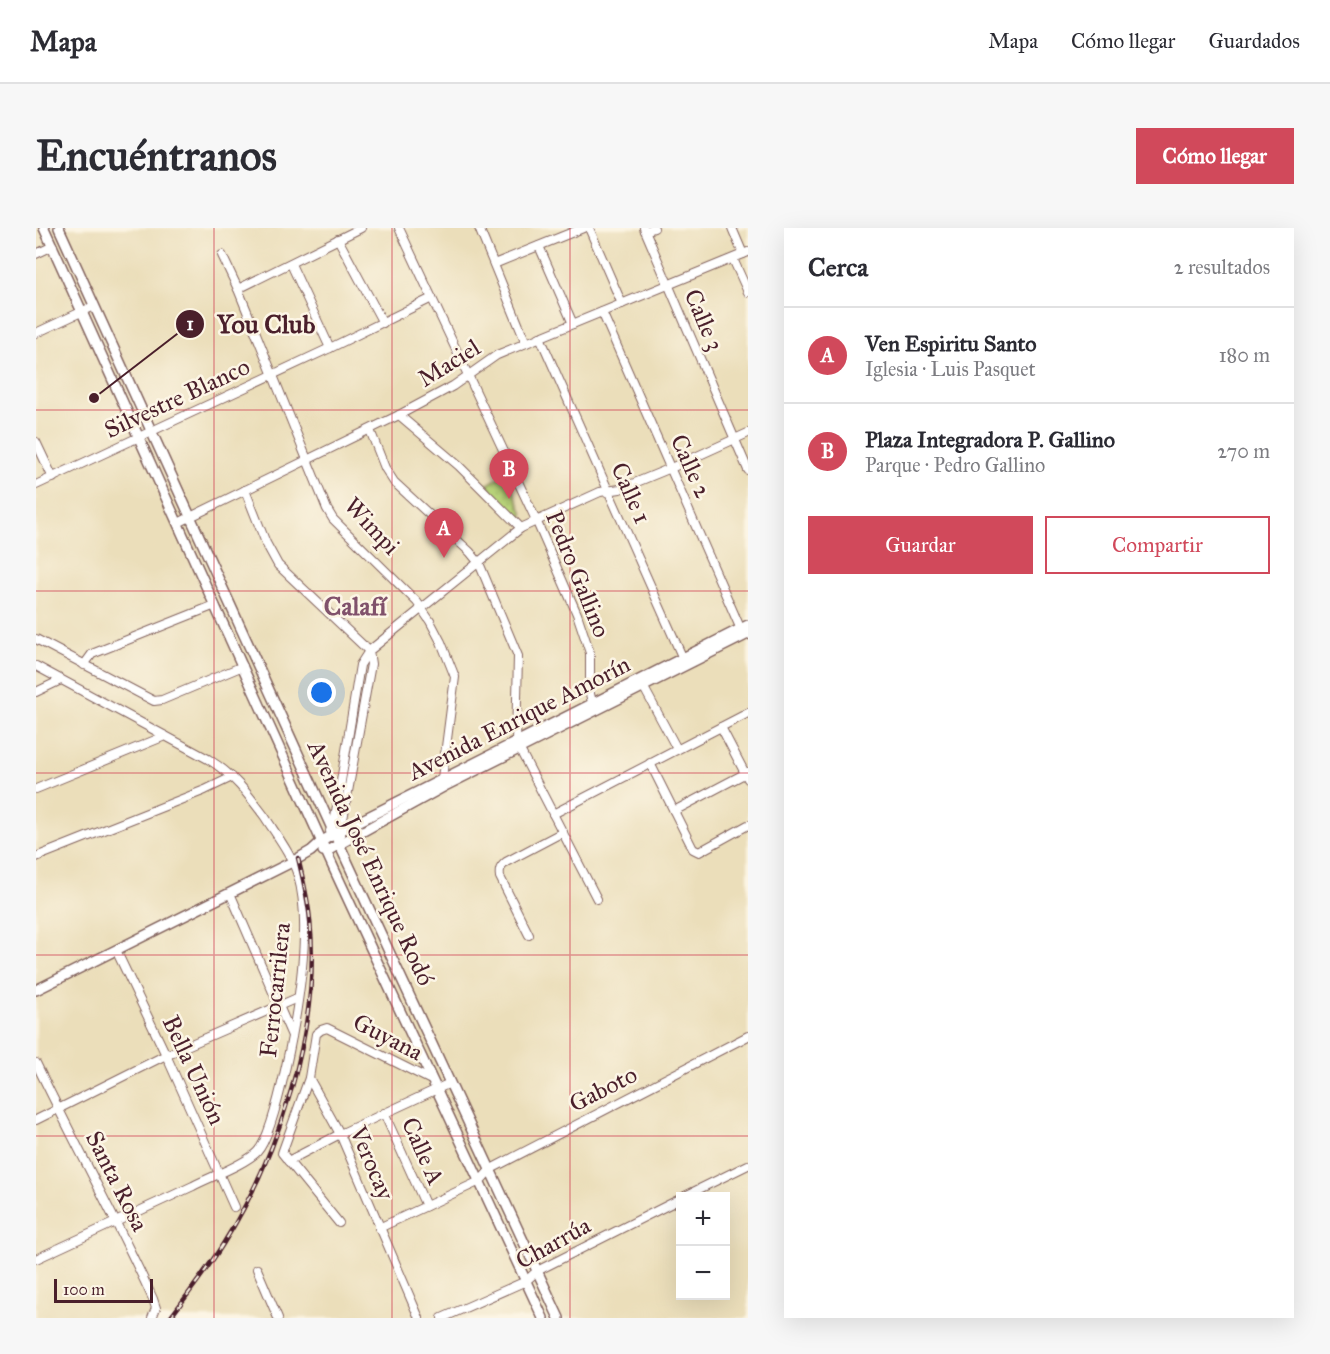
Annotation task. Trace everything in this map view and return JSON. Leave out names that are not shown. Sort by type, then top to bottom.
[{"type":"street","name":"Avenida José Enrique Rodó","points":[[44,228],[243,666],[331,834],[340,843],[559,1318]]},
{"type":"street","name":"Avenida José Enrique Rodó","points":[[59,228],[191,517],[331,834],[327,851],[543,1318]]},
{"type":"street","points":[[238,289],[361,228]]},
{"type":"street","name":"Pedro Gallino","points":[[399,228],[536,520],[587,640],[590,653],[593,707]]},
{"type":"street","points":[[479,228],[526,343]]},
{"type":"street","points":[[494,264],[583,228]]},
{"type":"street","points":[[589,228],[622,304]]},
{"type":"street","points":[[654,228],[645,230],[668,285]]},
{"type":"street","points":[[732,228],[746,253]]},
{"type":"street","points":[[338,239],[383,323]]},
{"type":"street","points":[[36,254],[52,246]]},
{"type":"street","points":[[539,246],[573,324]]},
{"type":"street","name":"Maciel","points":[[178,523],[399,415],[453,386],[497,355],[746,253]]},
{"type":"street","name":"Wimpi","points":[[222,255],[309,460],[327,509],[333,519],[408,592],[422,609],[441,642],[455,677],[444,782]]},
{"type":"street","points":[[733,259],[748,292]]},
{"type":"street","points":[[291,264],[330,348]]},
{"type":"street","name":"Calle 3","points":[[668,285],[748,470]]},
{"type":"street","name":"Silvestre Blanco","points":[[36,485],[432,298]]},
{"type":"street","points":[[36,333],[94,306]]},
{"type":"street","name":"Calle 2","points":[[602,312],[745,631]]},
{"type":"street","name":"Calle 1","points":[[540,338],[685,661]]},
{"type":"street","points":[[399,415],[459,466],[521,528]]},
{"type":"street","points":[[370,430],[385,468],[394,482],[479,563],[518,656],[518,745],[597,899]]},
{"type":"street","points":[[331,834],[360,665],[369,651],[521,528],[600,492],[620,489],[748,433]]},
{"type":"street","points":[[36,442],[53,478]]},
{"type":"street","points":[[245,490],[274,559],[369,651]]},
{"type":"street","points":[[84,665],[92,654],[215,605]]},
{"type":"street","name":"Avenida Enrique Amorín","points":[[36,990],[292,862],[311,851],[331,834],[444,782],[745,631]]},
{"type":"street","points":[[36,639],[154,701],[162,700],[243,666]]},
{"type":"street","name":"Ferrocarrilera","points":[[36,666],[214,763],[232,777],[256,804],[283,844],[300,882],[303,906],[303,945],[292,1037],[282,1085],[265,1140],[259,1151],[219,1173],[36,1259]]},
{"type":"street","points":[[36,692],[61,680]]},
{"type":"street","points":[[641,683],[677,749]]},
{"type":"street","points":[[553,814],[748,713]]},
{"type":"street","points":[[674,811],[747,775],[721,727]]},
{"type":"street","points":[[36,789],[165,736]]},
{"type":"street","points":[[650,763],[693,849],[699,852],[748,825]]},
{"type":"street","points":[[36,857],[205,790],[232,777]]},
{"type":"street","name":"Avenida Enrique Amorín","points":[[327,851],[444,782]]},
{"type":"street","points":[[529,935],[499,872],[501,866],[506,862],[563,832]]},
{"type":"street","points":[[311,851],[327,851]]},
{"type":"street","points":[[230,893],[292,1037]]},
{"type":"street","name":"Bella Unión","points":[[116,950],[234,1207]]},
{"type":"street","points":[[36,1120],[166,1055],[297,998]]},
{"type":"street","name":"Guyana","points":[[309,1078],[316,1034],[327,1028],[434,1085]]},
{"type":"street","name":"Gaboto","points":[[480,1181],[491,1169],[748,1036]]},
{"type":"street","name":"Santa Rosa","points":[[36,1063],[117,1221],[153,1299],[156,1308],[152,1318]]},
{"type":"street","points":[[309,1078],[282,1153],[339,1223]]},
{"type":"street","name":"Verocay","points":[[309,1078],[340,1134],[419,1318]]},
{"type":"street","points":[[288,1161],[434,1085],[450,1083]]},
{"type":"street","name":"Calle A","points":[[384,1113],[426,1206]]},
{"type":"street","points":[[695,1192],[748,1165]]},
{"type":"street","points":[[379,1228],[480,1181]]},
{"type":"street","name":"Charrúa","points":[[442,1318],[526,1281],[537,1271],[676,1202]]},
{"type":"street","points":[[256,1269],[278,1318]]},
{"type":"green space","points":[[506,473],[523,514],[521,521],[487,485]]},
{"type":"railway","points":[[170,1318],[223,1244],[243,1209],[262,1171],[292,1088],[309,1003],[312,961],[309,912],[298,858]]},
{"type":"place","name":"You Club","points":[[94,398]]},
{"type":"place","name":"Plaza Integradora P. Gallino","points":[[509,499]]},
{"type":"place","name":"Ven Espiritu Santo","points":[[444,558]]},
{"type":"district","name":"Calafí","points":[[355,606]]}]
